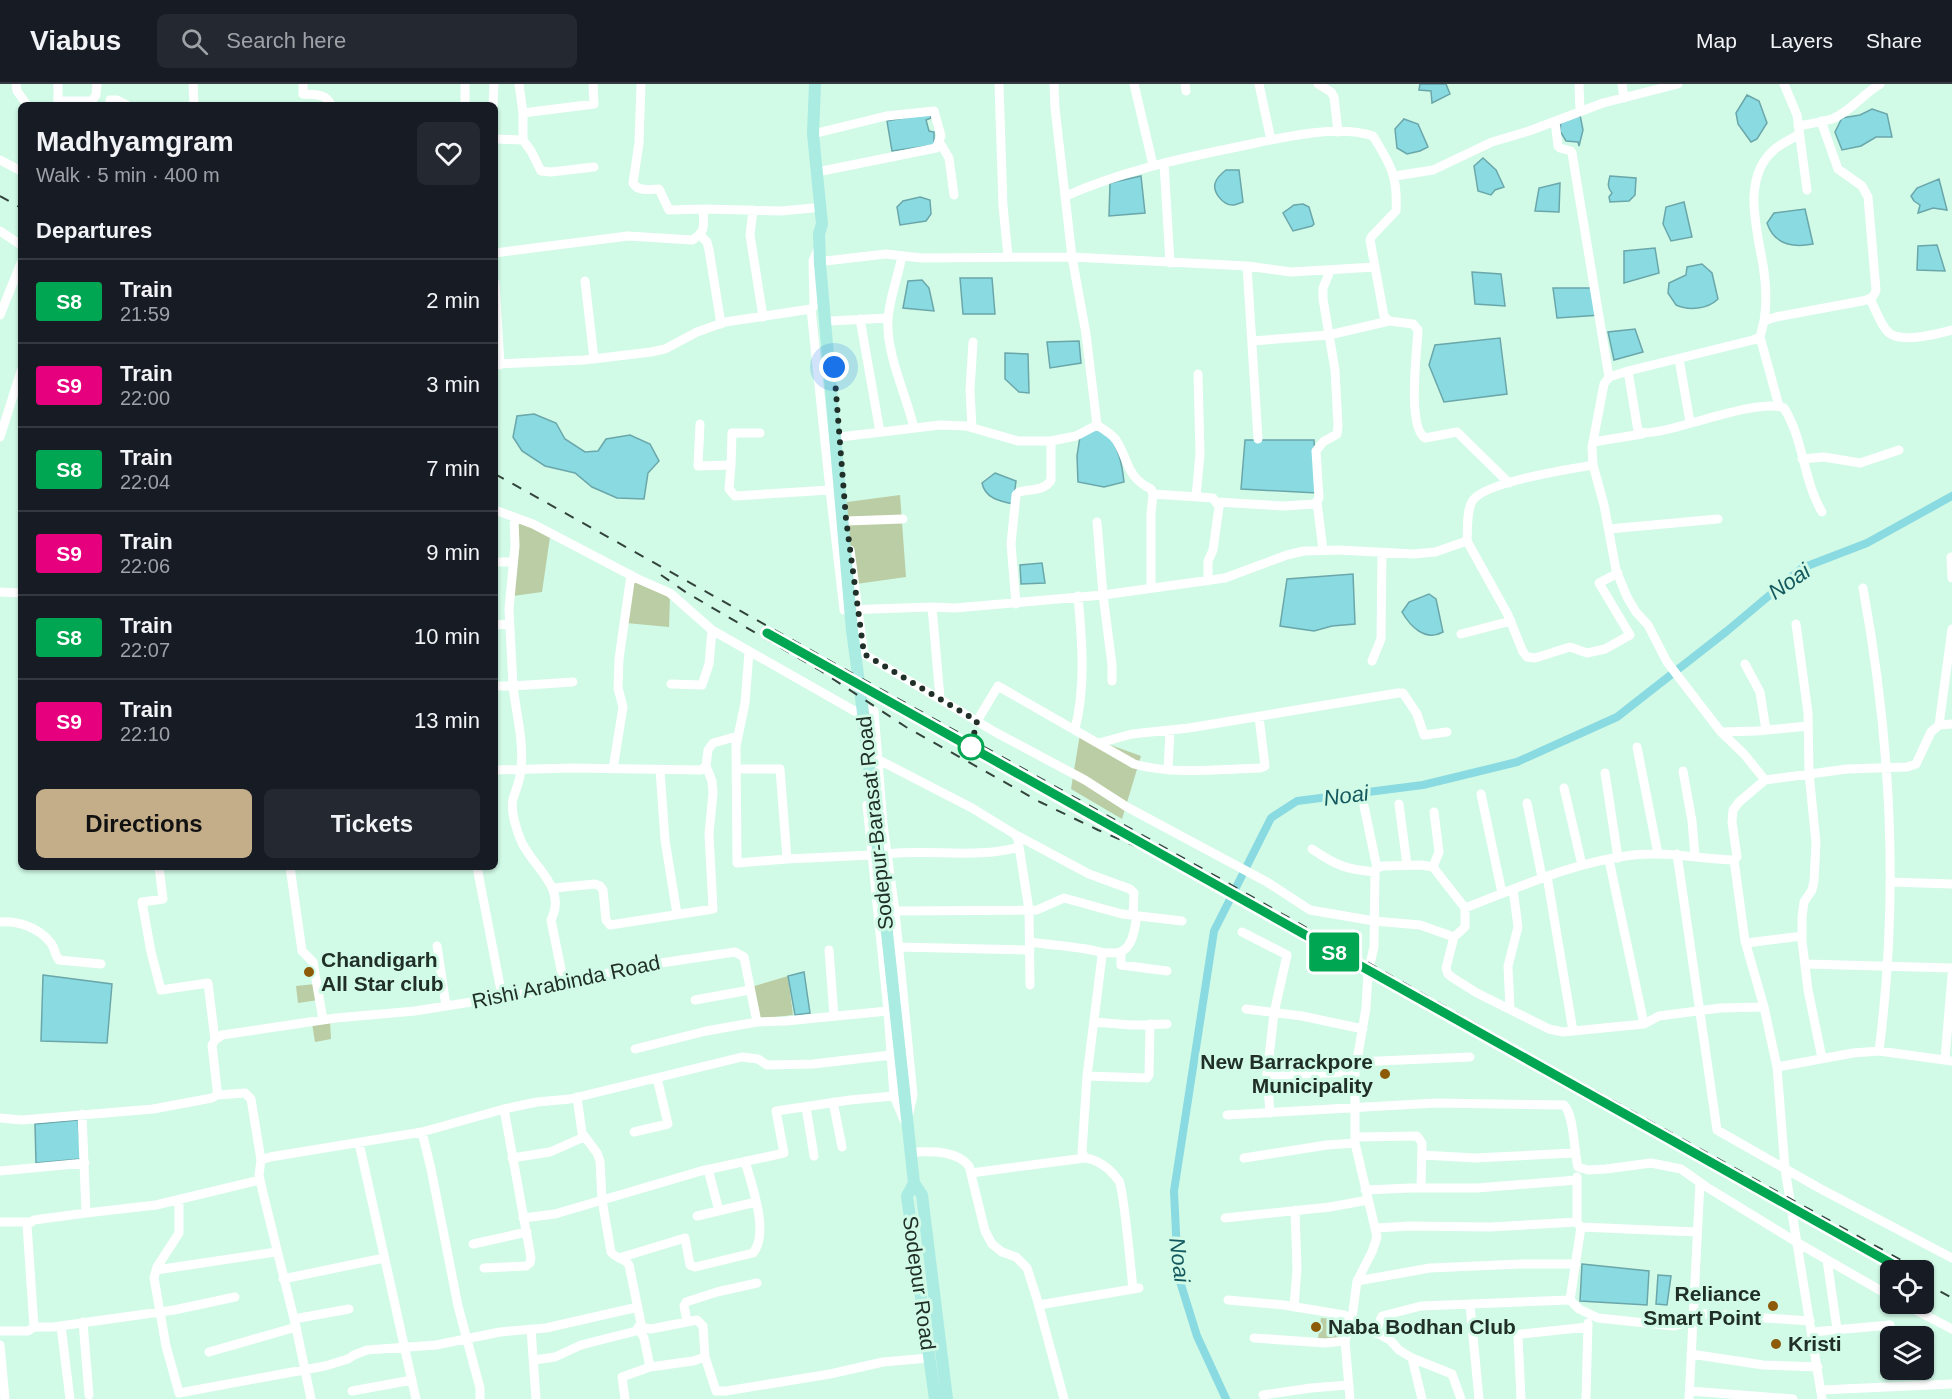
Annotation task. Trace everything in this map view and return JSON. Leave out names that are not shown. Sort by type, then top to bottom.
[{"type":"main road","points":[[807,84],[807,144],[814,221],[819,239]]},
{"type":"main road","points":[[815,84],[813,134],[822,224],[819,239]]},
{"type":"main road","name":"Sodepur-Barasat Road","points":[[819,239],[823,262],[852,630],[866,732],[899,1096]]},
{"type":"main road","name":"Sodepur Road","points":[[899,1096],[907,1127],[914,1183],[907,1196],[935,1399]]},
{"type":"main road","points":[[914,1183],[922,1195],[947,1399]]},
{"type":"street","points":[[16,84],[17,91],[25,102]]},
{"type":"street","points":[[58,84],[58,102]]},
{"type":"street","points":[[75,102],[92,101],[96,95],[96,84]]},
{"type":"street","points":[[193,84],[194,102]]},
{"type":"street","points":[[303,84],[303,94],[322,95],[330,102]]},
{"type":"street","points":[[465,84],[465,102]]},
{"type":"street","points":[[493,102],[494,84]]},
{"type":"street","points":[[519,84],[523,112],[523,140],[541,171],[594,167]]},
{"type":"street","points":[[523,112],[594,104],[593,84]]},
{"type":"street","points":[[641,84],[639,143],[633,183],[638,189],[659,189],[669,210],[781,211],[813,208]]},
{"type":"street","points":[[999,84],[1002,206],[1008,256]]},
{"type":"street","points":[[1054,84],[1054,108],[1072,257],[1086,334],[1097,425],[1116,439],[1131,474],[1151,489],[1153,494],[1151,588]]},
{"type":"street","points":[[1134,84],[1153,165]]},
{"type":"street","points":[[1259,84],[1271,140]]},
{"type":"street","points":[[1318,84],[1331,92],[1334,97],[1338,132]]},
{"type":"street","points":[[1579,84],[1580,111]]},
{"type":"street","points":[[1622,84],[1624,98]]},
{"type":"street","points":[[1395,176],[1433,170],[1492,142],[1529,131],[1580,111],[1678,84]]},
{"type":"street","points":[[1784,84],[1797,115],[1807,190]]},
{"type":"street","points":[[1779,406],[1760,337],[1766,308],[1764,268],[1756,225],[1755,187],[1765,161],[1774,150],[1799,130],[1834,118],[1880,84]]},
{"type":"street","points":[[110,100],[121,102]]},
{"type":"street","points":[[813,134],[886,116],[934,111],[941,136],[936,148],[817,172]]},
{"type":"street","points":[[1555,121],[1560,148],[1572,153],[1609,377]]},
{"type":"street","points":[[1764,321],[1870,299],[1876,290],[1868,196],[1862,186],[1838,169],[1821,121]]},
{"type":"street","points":[[1066,195],[1094,183],[1153,165],[1271,140],[1338,132],[1373,136],[1395,176],[1397,194],[1396,211],[1374,232],[1370,240],[1384,316],[1389,321]]},
{"type":"street","points":[[498,140],[523,140]]},
{"type":"street","points":[[939,143],[949,158],[954,195]]},
{"type":"street","points":[[0,160],[18,169]]},
{"type":"street","points":[[1164,163],[1170,263]]},
{"type":"street","points":[[498,253],[628,237],[692,240],[703,230],[704,209]]},
{"type":"street","points":[[753,210],[750,235],[763,317]]},
{"type":"street","points":[[0,231],[18,243]]},
{"type":"street","points":[[700,235],[707,242],[709,250],[721,324]]},
{"type":"street","points":[[819,239],[813,261],[814,306],[811,309],[844,610],[955,608],[1103,595],[1224,578],[1304,551],[1414,554],[1435,552],[1467,542]]},
{"type":"street","points":[[1375,267],[1291,272],[1247,266],[1072,257],[886,254],[823,262],[846,521],[864,654],[977,721],[1085,780],[1127,807],[1267,882],[1310,910],[1374,921],[1420,925],[1454,937]]},
{"type":"street","points":[[902,256],[888,318],[892,355],[914,428]]},
{"type":"street","points":[[1247,266],[1258,439]]},
{"type":"street","points":[[0,315],[18,270]]},
{"type":"street","points":[[1323,550],[1317,502],[1319,498],[1316,451],[1323,442],[1337,434],[1338,426],[1335,370],[1323,299],[1323,288],[1330,271]]},
{"type":"street","points":[[585,281],[594,359]]},
{"type":"street","points":[[1870,299],[1882,323],[1896,338],[1925,336],[1952,330]]},
{"type":"street","points":[[498,364],[594,359],[665,349],[697,332],[721,324],[811,309]]},
{"type":"street","points":[[830,321],[888,318]]},
{"type":"street","points":[[860,319],[880,432]]},
{"type":"street","points":[[1252,341],[1329,335],[1389,321],[1413,324],[1418,330],[1413,393],[1420,434],[1425,438],[1457,432],[1509,483]]},
{"type":"street","points":[[1760,337],[1609,377],[1602,392],[1593,442],[1593,465],[1618,573],[1627,597],[1636,612],[1648,625],[1667,662],[1721,732],[1744,754],[1765,780]]},
{"type":"street","points":[[972,428],[970,390],[973,342]]},
{"type":"street","points":[[1679,359],[1690,422]]},
{"type":"street","points":[[1628,371],[1638,431],[1642,434]]},
{"type":"street","points":[[1197,497],[1200,454],[1198,374]]},
{"type":"street","points":[[0,437],[18,380]]},
{"type":"street","points":[[1593,442],[1649,434],[1754,408],[1779,406],[1784,408],[1793,423],[1808,481],[1822,512]]},
{"type":"street","points":[[700,424],[698,466],[730,465]]},
{"type":"street","points":[[840,437],[940,425],[972,428],[1018,441],[1051,441],[1076,436],[1097,425]]},
{"type":"street","points":[[760,433],[732,433],[729,489],[735,496],[830,490]]},
{"type":"street","points":[[1016,604],[1011,544],[1016,495],[1019,492],[1048,485],[1051,480],[1051,441]]},
{"type":"street","points":[[1802,459],[1824,457],[1860,463],[1899,450]]},
{"type":"street","points":[[1593,465],[1509,483],[1486,491],[1473,499],[1469,511],[1467,542],[1511,621],[1527,657],[1535,658],[1570,647],[1587,653],[1605,649],[1630,635],[1599,583],[1618,573]]},
{"type":"street","points":[[1153,494],[1213,498],[1217,502],[1219,507],[1213,550],[1208,561],[1208,581]]},
{"type":"street","points":[[1217,502],[1282,506],[1311,505],[1317,502]]},
{"type":"street","points":[[498,511],[533,524],[670,593],[712,630],[749,652],[858,712],[867,709],[874,711],[877,759],[913,1095],[907,1127]]},
{"type":"street","points":[[514,518],[509,624],[522,769],[512,801],[514,819],[522,844],[554,888],[555,912],[551,920],[564,984]]},
{"type":"street","points":[[846,521],[903,519]]},
{"type":"street","points":[[1609,529],[1718,519]]},
{"type":"street","points":[[1097,522],[1112,681]]},
{"type":"street","points":[[1372,662],[1381,639],[1382,553]]},
{"type":"street","points":[[1951,557],[1952,578]]},
{"type":"street","points":[[498,562],[513,562]]},
{"type":"street","points":[[613,769],[623,707],[618,688],[631,575]]},
{"type":"street","points":[[1863,588],[1873,644],[1890,815],[1891,882],[1888,966],[1879,1051]]},
{"type":"street","points":[[0,592],[18,593]]},
{"type":"street","points":[[1074,729],[1078,715],[1082,663],[1078,596]]},
{"type":"street","points":[[932,607],[940,698]]},
{"type":"street","points":[[1461,634],[1511,621]]},
{"type":"street","points":[[498,625],[509,624]]},
{"type":"street","points":[[1796,624],[1808,726],[1809,773],[1816,843],[1815,871],[1812,890],[1804,902],[1802,936],[1808,990],[1822,1059]]},
{"type":"street","points":[[1939,725],[1952,629]]},
{"type":"street","points":[[671,684],[702,685],[709,664],[712,630]]},
{"type":"street","points":[[749,652],[745,703],[736,746],[737,863],[872,855]]},
{"type":"street","points":[[1745,664],[1760,692],[1766,730]]},
{"type":"street","points":[[498,686],[573,682]]},
{"type":"street","points":[[977,721],[998,687],[1134,764],[1168,770],[1263,768],[1265,766],[1259,717]]},
{"type":"street","points":[[1099,743],[1132,734],[1170,731],[1398,693],[1403,693],[1417,714],[1424,735],[1447,732]]},
{"type":"street","points":[[523,1218],[555,1214],[708,1169],[784,1153],[774,1112],[833,1102],[899,1096],[891,1055],[858,712]]},
{"type":"street","points":[[1952,724],[1939,725],[1931,732],[1916,764],[1907,767],[1846,769],[1765,780],[1739,802],[1733,810],[1732,822],[1737,857],[1734,860],[1746,943],[1764,1007],[1777,1067],[1785,1169],[1822,1395],[1952,1384]]},
{"type":"street","points":[[1721,732],[1808,726]]},
{"type":"street","points":[[1168,770],[1170,731]]},
{"type":"street","points":[[554,888],[595,884],[600,886],[603,890],[606,920],[610,925],[713,909],[709,834],[712,781],[706,766],[708,750],[713,743],[738,736]]},
{"type":"street","points":[[1637,747],[1658,854]]},
{"type":"street","points":[[877,759],[972,808],[1016,835],[1089,874],[1130,889],[1134,893],[1135,916],[1131,939],[1127,947],[1120,952],[1104,953],[1088,948],[1030,946],[898,947]]},
{"type":"street","points":[[498,770],[701,770],[706,766]]},
{"type":"street","points":[[736,769],[780,769],[787,859]]},
{"type":"street","points":[[660,770],[665,840],[677,914]]},
{"type":"street","points":[[1683,771],[1692,821],[1695,856]]},
{"type":"street","points":[[1605,773],[1613,859],[1644,1024]]},
{"type":"street","points":[[1564,788],[1582,865]]},
{"type":"street","points":[[1481,794],[1502,893]]},
{"type":"street","points":[[1527,802],[1545,876],[1573,1031]]},
{"type":"street","points":[[1399,804],[1407,865]]},
{"type":"street","points":[[1350,1399],[1345,1341],[1352,1318],[1357,1281],[1377,1237],[1377,1228],[1355,1140],[1356,1067],[1363,1029],[1368,972],[1374,947],[1376,870],[1364,806]]},
{"type":"street","points":[[1433,867],[1439,852],[1434,812]]},
{"type":"street","points":[[1016,835],[1029,910],[1030,985]]},
{"type":"street","points":[[887,854],[909,852],[998,853],[1019,847]]},
{"type":"street","points":[[1312,849],[1344,868],[1376,870],[1420,864],[1433,867],[1465,908],[1466,927],[1454,937],[1446,968],[1448,974],[1477,993],[1549,1029],[1563,1032],[1644,1024],[1659,1016],[1720,1008],[1764,1007]]},
{"type":"street","points":[[1465,908],[1545,876],[1582,865],[1632,855],[1677,854],[1734,860]]},
{"type":"street","points":[[1677,854],[1710,1077],[1715,1127],[1719,1132],[1785,1169],[1952,1258]]},
{"type":"street","points":[[159,870],[163,899],[142,902],[151,952],[161,990],[208,983],[215,1040],[212,1045],[217,1095]]},
{"type":"street","points":[[290,870],[302,951],[313,962],[323,1020]]},
{"type":"street","points":[[478,870],[502,996]]},
{"type":"street","points":[[1891,882],[1952,884]]},
{"type":"street","points":[[1510,1009],[1508,966],[1518,927],[1512,889]]},
{"type":"street","points":[[895,911],[1037,910],[1064,898],[1084,905],[1135,916],[1182,921]]},
{"type":"street","points":[[0,922],[19,922],[45,938],[53,946],[59,960],[101,964]]},
{"type":"street","points":[[1242,932],[1287,955],[1274,1013],[1267,1075],[1270,1113]]},
{"type":"street","points":[[1746,943],[1802,936]]},
{"type":"street","points":[[436,946],[446,1006]]},
{"type":"street","points":[[829,950],[834,1017]]},
{"type":"street","name":"Rishi Arabinda Road","points":[[215,1040],[222,1035],[323,1020],[415,1011],[540,991],[627,968],[735,951],[744,957],[757,1022]]},
{"type":"street","points":[[1120,952],[1121,965],[1167,971]]},
{"type":"street","points":[[1085,1158],[1082,1152],[1087,1076],[1104,953]]},
{"type":"street","points":[[1806,964],[1952,968]]},
{"type":"street","points":[[1777,1067],[1879,1051],[1948,1060],[1952,975]]},
{"type":"street","points":[[695,1000],[750,990]]},
{"type":"street","points":[[1246,1009],[1302,1016],[1363,1029]]},
{"type":"street","points":[[635,1049],[706,1031],[757,1022],[888,1011]]},
{"type":"street","points":[[1094,1022],[1119,1025],[1167,1024]]},
{"type":"street","points":[[1087,1076],[1147,1078],[1149,1075],[1150,1024]]},
{"type":"street","points":[[261,1160],[333,1145],[422,1132],[504,1108],[577,1097],[741,1057],[758,1059],[767,1065],[813,1064],[891,1055]]},
{"type":"street","points":[[1267,1075],[1470,1057]]},
{"type":"street","points":[[634,1132],[668,1124],[657,1078]]},
{"type":"street","points":[[0,1118],[22,1120],[153,1110],[200,1101],[217,1095],[245,1093],[249,1095],[261,1160],[260,1180],[311,1399]]},
{"type":"street","points":[[577,1097],[584,1137],[597,1153],[600,1161],[602,1200],[611,1252],[629,1265],[638,1306],[639,1328],[644,1338],[650,1366]]},
{"type":"street","points":[[833,1102],[842,1147]]},
{"type":"street","points":[[1227,1115],[1436,1103],[1564,1105],[1568,1108],[1570,1115],[1574,1153],[1578,1167],[1579,1225],[1570,1300]]},
{"type":"street","points":[[806,1107],[814,1156]]},
{"type":"street","points":[[484,1268],[526,1266],[530,1263],[531,1258],[504,1108]]},
{"type":"street","points":[[82,1114],[86,1213]]},
{"type":"street","points":[[422,1132],[467,1339],[480,1388],[480,1399]]},
{"type":"street","points":[[1244,1158],[1355,1140],[1417,1136],[1422,1143],[1421,1187]]},
{"type":"street","points":[[513,1158],[550,1152],[584,1137]]},
{"type":"street","points":[[359,1143],[416,1399]]},
{"type":"street","points":[[910,1152],[954,1155],[963,1159],[969,1166],[986,1231],[992,1244],[1002,1252],[1016,1257],[1027,1268],[1064,1399]]},
{"type":"street","points":[[1422,1155],[1475,1158],[1574,1153]]},
{"type":"street","points":[[971,1173],[1085,1158],[1097,1160],[1120,1183],[1136,1288],[1039,1305]]},
{"type":"street","points":[[619,1258],[685,1238],[690,1265],[695,1267],[753,1253],[759,1242],[760,1227],[745,1161]]},
{"type":"street","points":[[0,1171],[85,1162]]},
{"type":"street","points":[[1578,1167],[1588,1170],[1651,1163],[1681,1168],[1798,1243],[1880,1290]]},
{"type":"street","points":[[708,1169],[719,1211]]},
{"type":"street","points":[[0,1222],[29,1222],[156,1205],[260,1180]]},
{"type":"street","points":[[1225,1218],[1295,1210],[1367,1195],[1421,1187],[1477,1188],[1577,1180]]},
{"type":"street","points":[[1700,1182],[1689,1395],[1793,1399]]},
{"type":"street","points":[[179,1200],[179,1233],[168,1247],[154,1278],[166,1346],[179,1392],[303,1368],[325,1366],[367,1350],[546,1328],[638,1306]]},
{"type":"street","points":[[697,1216],[756,1202]]},
{"type":"street","points":[[1294,1307],[1297,1269],[1295,1210]]},
{"type":"street","points":[[29,1222],[27,1225],[34,1327]]},
{"type":"street","points":[[1377,1228],[1579,1225],[1697,1232]]},
{"type":"street","points":[[473,1244],[527,1232]]},
{"type":"street","points":[[156,1270],[276,1252]]},
{"type":"street","points":[[283,1280],[384,1258]]},
{"type":"street","points":[[1827,1260],[1837,1329]]},
{"type":"street","points":[[1357,1281],[1430,1268],[1576,1264]]},
{"type":"street","points":[[687,1321],[684,1306],[686,1302],[757,1283]]},
{"type":"street","points":[[0,1331],[28,1331],[34,1327],[83,1323],[235,1298]]},
{"type":"street","points":[[1228,1300],[1294,1307],[1352,1318],[1390,1340],[1412,1358],[1452,1374],[1461,1399]]},
{"type":"street","points":[[1376,1333],[1379,1319],[1389,1313],[1421,1306],[1570,1300],[1588,1315],[1626,1322],[1674,1326],[1693,1317],[1810,1321]]},
{"type":"street","points":[[1470,1305],[1479,1399]]},
{"type":"street","points":[[209,1352],[295,1323],[349,1309]]},
{"type":"street","points":[[1923,1314],[1952,1329]]},
{"type":"street","points":[[1586,1399],[1588,1315]]},
{"type":"street","points":[[534,1360],[555,1357],[581,1345],[639,1328],[651,1329],[697,1320],[701,1322],[705,1357],[716,1391],[830,1374],[883,1362],[929,1358]]},
{"type":"street","points":[[83,1323],[89,1395]]},
{"type":"street","points":[[1812,1332],[1890,1325]]},
{"type":"street","points":[[61,1326],[70,1399]]},
{"type":"street","points":[[1521,1399],[1518,1336],[1588,1327]]},
{"type":"street","points":[[531,1329],[536,1399]]},
{"type":"street","points":[[1254,1338],[1325,1343],[1345,1341]]},
{"type":"street","points":[[0,1345],[5,1399]]},
{"type":"street","points":[[1691,1354],[1763,1365],[1818,1367]]},
{"type":"street","points":[[625,1399],[622,1377],[650,1366],[693,1361],[705,1357]]},
{"type":"street","points":[[1412,1358],[1422,1399]]},
{"type":"street","points":[[352,1391],[412,1380]]},
{"type":"street","points":[[1263,1395],[1349,1385]]},
{"type":"green space","points":[[900,495],[906,577],[842,586],[832,504]]},
{"type":"green space","points":[[518,520],[550,537],[542,592],[513,596]]},
{"type":"green space","points":[[633,580],[670,596],[669,627],[626,623]]},
{"type":"green space","points":[[1080,734],[1141,756],[1122,819],[1071,789]]},
{"type":"green space","points":[[788,976],[793,1015],[758,1019],[751,987]]},
{"type":"green space","points":[[315,984],[318,1000],[298,1003],[296,986]]},
{"type":"green space","points":[[330,1021],[331,1039],[315,1042],[312,1023]]},
{"type":"green space","points":[[1321,1318],[1344,1320],[1342,1338],[1318,1339]]},
{"type":"water","points":[[1420,84],[1446,84],[1450,94],[1432,103],[1431,91],[1419,90]]},
{"type":"water","points":[[1747,95],[1759,101],[1767,123],[1757,139],[1751,142],[1738,124],[1736,113]]},
{"type":"water","points":[[1872,109],[1887,114],[1892,137],[1876,137],[1861,146],[1842,150],[1835,132],[1842,118],[1860,115]]},
{"type":"water","points":[[930,113],[931,118],[926,120],[929,131],[934,132],[934,145],[892,151],[887,121]]},
{"type":"water","points":[[1580,115],[1583,130],[1579,146],[1578,142],[1566,141],[1560,131],[1561,122]]},
{"type":"water","points":[[1404,119],[1418,124],[1428,147],[1407,154],[1397,148],[1395,129]]},
{"type":"water","points":[[1483,158],[1496,170],[1504,187],[1495,190],[1491,195],[1478,191],[1474,166]]},
{"type":"water","points":[[1226,170],[1239,170],[1243,202],[1230,205],[1219,197],[1215,189],[1216,181]]},
{"type":"water","points":[[1141,176],[1145,213],[1109,216],[1110,183]]},
{"type":"water","points":[[1610,176],[1636,178],[1635,195],[1629,201],[1610,202],[1609,197],[1612,193],[1608,185]]},
{"type":"water","points":[[1939,179],[1947,210],[1933,208],[1918,213],[1920,205],[1911,196],[1917,188]]},
{"type":"water","points":[[1560,183],[1559,212],[1535,211],[1539,188]]},
{"type":"water","points":[[920,197],[930,200],[931,214],[926,221],[900,225],[897,207],[903,201]]},
{"type":"water","points":[[1684,202],[1692,237],[1671,241],[1663,224],[1666,207]]},
{"type":"water","points":[[1303,204],[1309,207],[1314,224],[1293,231],[1283,213],[1294,205]]},
{"type":"water","points":[[1805,209],[1813,244],[1791,245],[1774,236],[1767,223],[1774,213]]},
{"type":"water","points":[[1937,245],[1945,271],[1917,270],[1918,246]]},
{"type":"water","points":[[1655,248],[1659,273],[1624,283],[1624,251]]},
{"type":"water","points":[[1702,264],[1712,273],[1718,299],[1698,308],[1676,305],[1668,293],[1669,283],[1686,275],[1687,267]]},
{"type":"water","points":[[1472,272],[1501,274],[1505,306],[1475,304]]},
{"type":"water","points":[[960,278],[992,278],[995,314],[963,314]]},
{"type":"water","points":[[922,280],[929,288],[934,311],[903,308],[908,281]]},
{"type":"water","points":[[1553,288],[1597,288],[1601,315],[1557,318]]},
{"type":"water","points":[[1635,329],[1643,352],[1614,360],[1608,332]]},
{"type":"water","points":[[1500,338],[1507,394],[1444,402],[1429,365],[1435,345]]},
{"type":"water","points":[[1079,341],[1081,363],[1050,368],[1047,342]]},
{"type":"water","points":[[1005,353],[1028,354],[1029,393],[1019,392],[1005,379]]},
{"type":"water","points":[[534,414],[556,423],[565,439],[585,452],[598,451],[606,439],[630,435],[650,444],[659,461],[648,473],[644,499],[617,498],[592,487],[575,473],[545,466],[522,451],[513,437],[517,416]]},
{"type":"water","points":[[1092,429],[1106,431],[1114,443],[1119,455],[1124,482],[1104,487],[1078,482],[1077,456],[1080,437]]},
{"type":"water","points":[[1245,440],[1314,440],[1317,493],[1241,489]]},
{"type":"water","points":[[995,473],[1016,481],[1013,504],[993,498],[986,492],[982,483]]},
{"type":"water","points":[[1042,563],[1045,583],[1021,584],[1020,565]]},
{"type":"water","points":[[1353,574],[1355,624],[1332,626],[1314,631],[1280,626],[1287,579]]},
{"type":"water","points":[[1429,594],[1436,599],[1443,632],[1436,635],[1419,631],[1402,612],[1409,602]]},
{"type":"water","points":[[804,972],[810,1013],[795,1015],[788,976]]},
{"type":"water","points":[[43,975],[112,984],[107,1043],[41,1041]]},
{"type":"water","points":[[78,1120],[81,1159],[36,1163],[35,1124]]},
{"type":"water","points":[[1582,1264],[1649,1271],[1647,1305],[1580,1301]]},
{"type":"water","points":[[1658,1275],[1671,1276],[1667,1305],[1656,1304]]},
{"type":"waterway","name":"Noai","points":[[1226,1399],[1197,1336],[1178,1275],[1174,1191],[1214,931],[1271,818],[1297,801],[1423,785],[1517,762],[1617,717],[1727,631],[1802,568],[1867,543],[1952,496]]},
{"type":"railway","points":[[0,196],[18,206]]},
{"type":"railway","points":[[498,476],[1212,874],[1534,1057],[1901,1260]]},
{"type":"railway","points":[[661,575],[687,593],[821,671],[906,727],[1040,802],[1184,867]]},
{"type":"railway","points":[[1934,1288],[1952,1298]]},
{"type":"train","name":"S8","points":[[767,633],[1885,1260]]},
{"type":"place","name":"Chandigarh All Star club","points":[[309,972]]},
{"type":"place","name":"New Barrackpore Municipality","points":[[1385,1074]]},
{"type":"place","name":"Reliance Smart Point","points":[[1773,1306]]},
{"type":"place","name":"Naba Bodhan Club","points":[[1316,1327]]},
{"type":"place","name":"Kristi","points":[[1776,1344]]},
{"type":"route","points":[[834,367],[846,519],[864,654],[977,721],[971,747]]}]
